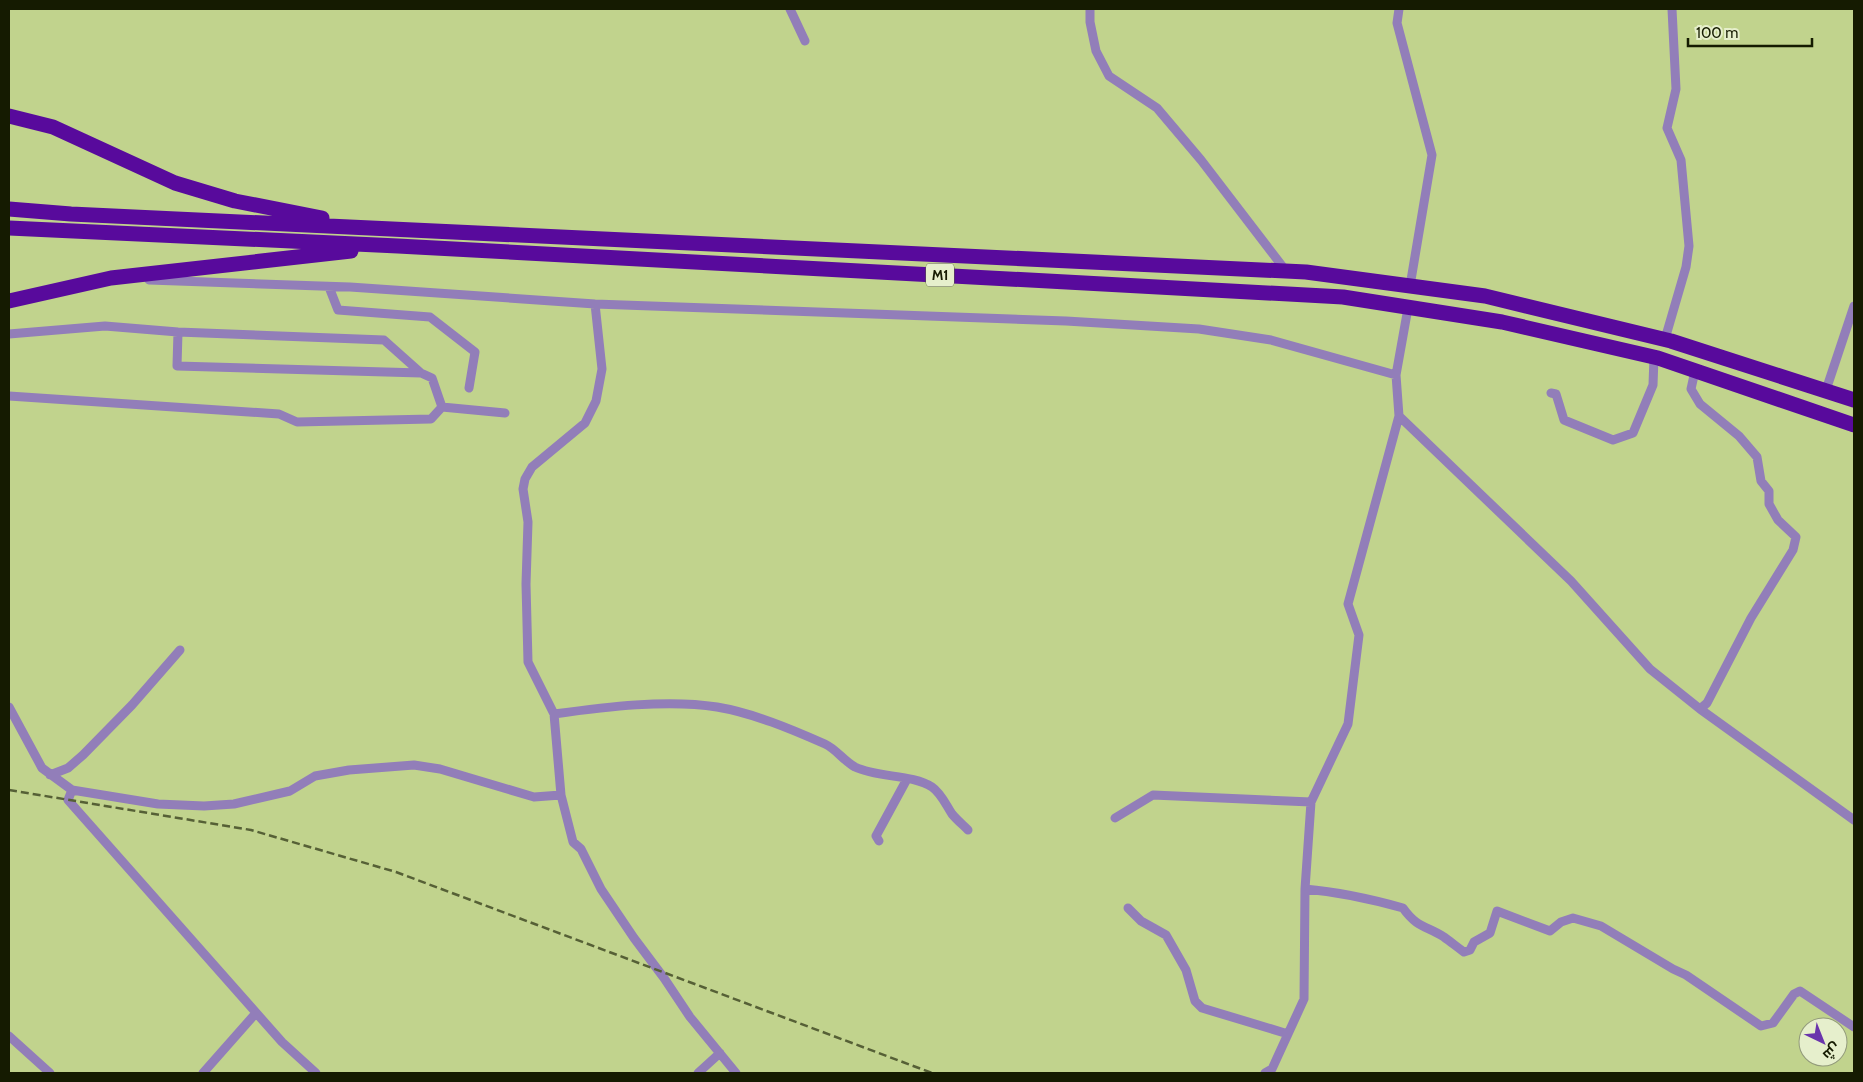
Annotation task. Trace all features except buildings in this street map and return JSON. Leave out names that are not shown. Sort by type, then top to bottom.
[{"type":"highway","points":[[9,116],[53,127],[175,183],[226,198],[376,228]]},
{"type":"highway","name":"M1","points":[[9,209],[71,214],[1286,272],[1486,296],[1665,339],[1854,400]]},
{"type":"highway","name":"M1","points":[[9,228],[398,246],[1333,296],[1502,322],[1654,357],[1854,425]]},
{"type":"highway","points":[[9,301],[111,278],[398,246]]},
{"type":"street","points":[[790,9],[805,41]]},
{"type":"street","points":[[1090,9],[1090,22],[1096,51],[1109,76],[1157,108],[1201,160],[1286,272]]},
{"type":"street","points":[[1399,9],[1397,23],[1432,155],[1410,286]]},
{"type":"street","points":[[1665,339],[1686,267],[1689,246],[1681,160],[1667,128],[1676,89],[1672,9]]},
{"type":"street","points":[[111,278],[329,286],[596,304],[1199,329],[1271,340],[1396,376]]},
{"type":"street","points":[[329,286],[338,310],[430,317],[457,336],[475,352],[469,388]]},
{"type":"street","points":[[596,304],[602,369],[596,401],[585,423],[532,467],[522,489],[528,522],[526,584],[528,662],[554,714],[561,795],[573,842],[580,849],[601,889],[690,1017],[736,1073]]},
{"type":"street","points":[[1826,390],[1854,306]]},
{"type":"street","points":[[1271,1072],[1304,999],[1305,890],[1311,802],[1348,724],[1359,635],[1348,604],[1399,416],[1396,376],[1408,308]]},
{"type":"street","points":[[9,334],[104,326],[178,332],[384,340],[421,373],[432,378],[442,407]]},
{"type":"street","points":[[178,332],[177,366],[421,373]]},
{"type":"street","points":[[1551,393],[1556,394],[1564,420],[1613,440],[1633,432],[1653,385],[1654,357]]},
{"type":"street","points":[[1695,371],[1691,389],[1700,404],[1739,436],[1757,457],[1761,481],[1769,491],[1769,504],[1778,520],[1796,537],[1793,550],[1752,618],[1707,703],[1700,709]]},
{"type":"street","points":[[9,396],[279,414],[298,422],[431,419],[442,407]]},
{"type":"street","points":[[442,407],[505,414]]},
{"type":"street","points":[[1399,416],[1571,581],[1650,669],[1700,709],[1854,820]]},
{"type":"street","points":[[50,775],[68,768],[83,755],[132,705],[180,650]]},
{"type":"street","points":[[554,714],[594,708],[686,704],[717,707],[742,713],[827,745],[853,766],[877,775],[908,778],[932,787],[952,814],[968,830]]},
{"type":"street","points":[[9,707],[42,768],[72,790],[158,804],[204,806],[234,804],[290,791],[315,776],[348,770],[414,765],[440,768],[534,797],[561,795]]},
{"type":"street","points":[[879,841],[876,836],[908,778]]},
{"type":"street","points":[[72,790],[68,800],[282,1042],[316,1073]]},
{"type":"street","points":[[1115,818],[1153,796],[1311,802]]},
{"type":"street","points":[[1305,890],[1333,892],[1377,900],[1403,908],[1410,919],[1444,937],[1464,952],[1470,950],[1474,942],[1490,933],[1497,911],[1550,931],[1561,922],[1573,918],[1601,926],[1686,975],[1761,1026],[1772,1023],[1794,994],[1800,991],[1854,1027]]},
{"type":"street","points":[[1128,908],[1141,921],[1166,935],[1186,970],[1195,1001],[1202,1008],[1288,1034]]},
{"type":"street","points":[[203,1073],[256,1013]]},
{"type":"street","points":[[9,1036],[50,1073]]},
{"type":"street","points":[[698,1073],[720,1054]]},
{"type":"railway","points":[[9,790],[251,830],[396,872],[932,1073]]}]
